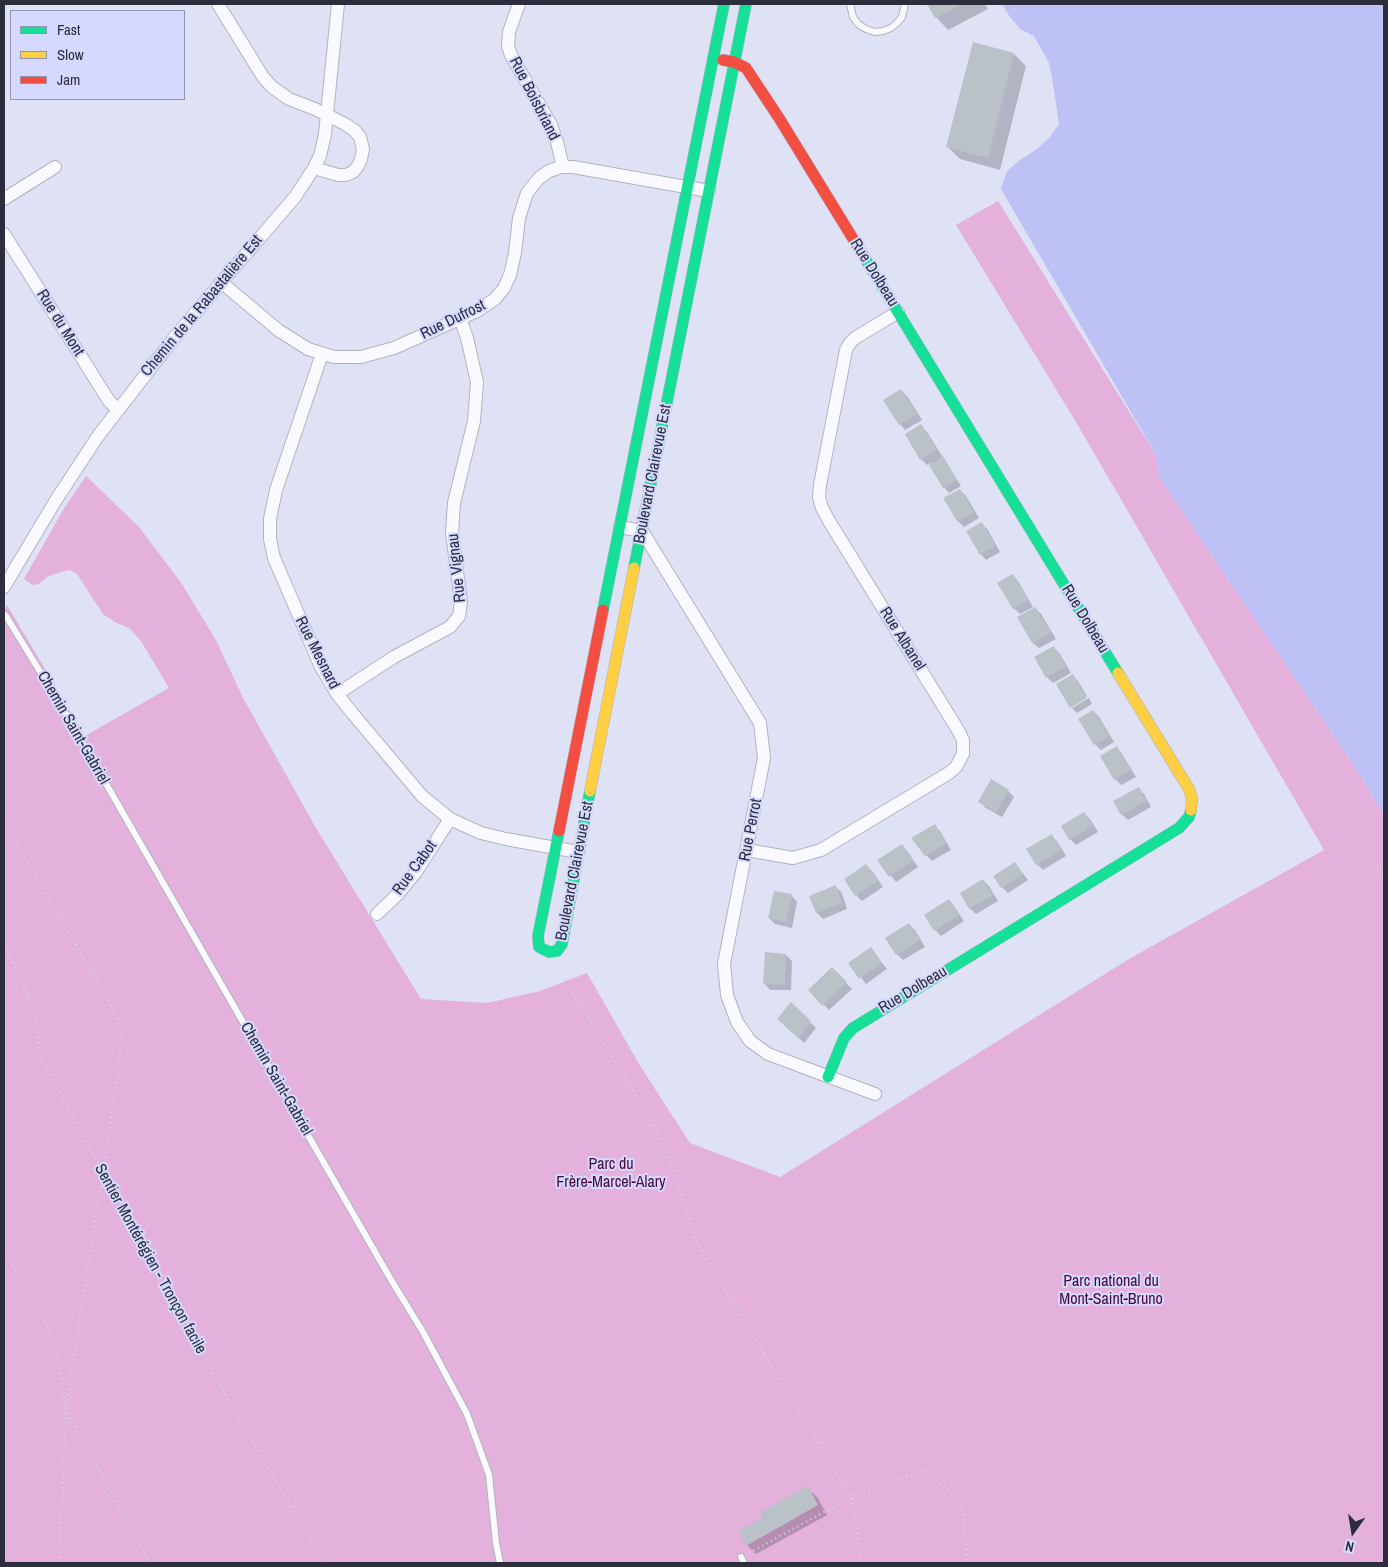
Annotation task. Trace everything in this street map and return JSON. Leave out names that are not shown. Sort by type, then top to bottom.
[{"type":"street","points":[[218,4],[263,76],[272,87],[289,100],[328,115],[345,124],[360,137],[361,159],[356,169],[346,175],[334,174],[314,168]]},
{"type":"street","name":"Chemin de la Rabastalière Est","points":[[4,587],[79,463],[118,410],[158,357],[290,202],[314,168],[324,142],[328,115],[338,4]]},
{"type":"street","name":"Rue Boisbriand","points":[[519,4],[508,37],[508,46],[551,125],[558,142],[563,167]]},
{"type":"street","name":"Boulevard Clairevue Est","points":[[724,4],[686,187],[538,942],[539,947],[549,952],[557,951],[562,944],[578,852],[746,4]]},
{"type":"street","points":[[713,58],[734,62]]},
{"type":"street","name":"Rue Dolbeau","points":[[734,62],[746,68],[898,312],[1189,789],[1192,798],[1192,808],[1187,822],[1179,828],[852,1028],[844,1038],[828,1077]]},
{"type":"street","points":[[4,199],[55,167]]},
{"type":"street","points":[[563,167],[579,168],[709,191]]},
{"type":"street","name":"Rue Dufrost","points":[[221,282],[286,336],[308,349],[343,358],[370,355],[394,348],[489,304],[504,288],[510,275],[519,218],[527,193],[534,183],[544,175],[563,167]]},
{"type":"street","name":"Rue du Mont","points":[[4,234],[109,401],[118,410]]},
{"type":"street","name":"Rue Albanel","points":[[747,850],[793,858],[821,850],[949,773],[956,767],[962,754],[963,740],[958,730],[829,521],[819,497],[846,350],[856,338],[898,312]]},
{"type":"street","name":"Rue Vignau","points":[[337,694],[394,657],[450,627],[459,616],[461,602],[452,532],[454,503],[474,421],[477,382],[467,338],[460,318]]},
{"type":"street","name":"Rue Mesnard","points":[[322,354],[273,500],[270,529],[272,548],[278,567],[321,667],[337,694],[353,714],[435,809],[450,819],[481,833],[578,852]]},
{"type":"street","points":[[620,527],[642,532]]},
{"type":"street","name":"Rue Perrot","points":[[642,532],[760,723],[764,758],[724,964],[727,995],[737,1022],[750,1042],[768,1054],[875,1094]]},
{"type":"street","name":"Rue Cabot","points":[[377,914],[397,896],[416,872],[450,819]]},
{"type":"lane","points":[[850,4],[853,17],[858,24],[874,32],[891,28],[897,23],[902,17],[905,4]]},
{"type":"lane","name":"Chemin Saint-Gabriel","points":[[4,614],[66,714],[423,1332],[467,1414],[489,1475],[500,1563]]},
{"type":"path","points":[[4,824],[105,993],[120,1025],[120,1059],[66,1411],[60,1541],[61,1563]]},
{"type":"path","points":[[1370,857],[1384,880]]},
{"type":"path","name":"Sentier Montérégien - Tronçon facile","points":[[4,944],[35,1010],[40,1056],[103,1172],[164,1277],[239,1420],[325,1563]]},
{"type":"path","points":[[557,951],[566,984],[657,1131],[673,1168],[690,1227],[700,1247],[851,1497],[860,1552],[858,1563]]},
{"type":"path","points":[[4,1252],[38,1304],[48,1327],[58,1354],[66,1411],[150,1563]]},
{"type":"path","points":[[743,1560],[851,1497],[926,1470],[956,1498],[963,1513],[968,1563]]},
{"type":"green space","name":"Parc national du Mont-Saint-Bruno","points":[[998,201],[1156,455],[1159,477],[1357,770],[1384,815],[1384,1563],[4,1563],[4,612],[7,605],[85,736],[169,688],[141,641],[129,628],[103,614],[77,574],[70,570],[58,573],[47,577],[35,585],[24,579],[63,510],[86,476],[139,527],[182,584],[217,642],[243,698],[316,828],[421,999],[487,1003],[540,991],[587,973],[639,1064],[690,1143],[780,1177],[1129,959],[1324,850],[1079,427],[956,225]]},
{"type":"water","points":[[1002,4],[1384,4],[1384,815],[1357,770],[1159,477],[1156,455],[1001,189],[1007,171],[1037,149],[1049,138],[1059,124],[1049,63],[1034,36],[1020,29]]},
{"type":"building","points":[[927,4],[962,4],[935,18]]},
{"type":"building","points":[[973,42],[1014,53],[988,158],[946,147]]},
{"type":"building","points":[[901,389],[917,414],[899,425],[883,400]]},
{"type":"building","points":[[921,424],[937,450],[920,460],[905,434]]},
{"type":"building","points":[[943,456],[957,480],[943,488],[929,465]]},
{"type":"building","points":[[960,489],[974,512],[957,521],[943,498]]},
{"type":"building","points":[[982,522],[995,546],[980,555],[966,531]]},
{"type":"building","points":[[1013,574],[1028,600],[1013,609],[997,583]]},
{"type":"building","points":[[1035,607],[1051,633],[1032,643],[1017,617]]},
{"type":"building","points":[[1054,646],[1066,666],[1046,678],[1034,657]]},
{"type":"building","points":[[1073,674],[1087,698],[1070,708],[1056,684]]},
{"type":"building","points":[[1093,710],[1109,736],[1094,745],[1078,719]]},
{"type":"building","points":[[1117,746],[1131,770],[1114,780],[1100,756]]},
{"type":"building","points":[[991,779],[1009,790],[996,812],[978,802]]},
{"type":"building","points":[[1139,787],[1146,801],[1121,815],[1113,801]]},
{"type":"building","points":[[1084,812],[1093,826],[1069,840],[1061,826]]},
{"type":"building","points":[[935,824],[946,843],[925,856],[911,838]]},
{"type":"building","points":[[1052,834],[1061,850],[1036,865],[1026,849]]},
{"type":"building","points":[[902,844],[913,861],[889,877],[877,860]]},
{"type":"building","points":[[1015,862],[1023,874],[1001,888],[993,876]]},
{"type":"building","points":[[866,864],[878,881],[855,896],[844,879]]},
{"type":"building","points":[[983,879],[993,895],[969,909],[960,893]]},
{"type":"building","points":[[836,885],[842,903],[816,913],[809,896]]},
{"type":"building","points":[[774,891],[792,894],[786,922],[768,918]]},
{"type":"building","points":[[949,899],[959,915],[934,931],[924,915]]},
{"type":"building","points":[[909,923],[920,940],[896,955],[885,938]]},
{"type":"building","points":[[871,947],[882,963],[859,979],[848,963]]},
{"type":"building","points":[[765,952],[786,954],[785,985],[763,984]]},
{"type":"building","points":[[832,967],[847,982],[822,1006],[808,990]]},
{"type":"building","points":[[791,1002],[811,1021],[798,1038],[777,1019]]},
{"type":"building","points":[[808,1486],[818,1505],[746,1546],[738,1531],[762,1518],[759,1513]]},
{"type":"traffic: fast","points":[[603,610],[724,4]]},
{"type":"traffic: fast","points":[[634,568],[746,4]]},
{"type":"traffic: fast","points":[[863,255],[1118,673]]},
{"type":"traffic: fast","points":[[559,831],[538,936],[539,947],[549,952],[557,951],[562,944],[590,791]]},
{"type":"traffic: fast","points":[[828,1077],[844,1038],[853,1028],[1179,828],[1189,817],[1191,810]]},
{"type":"traffic: slow","points":[[590,791],[634,568]]},
{"type":"traffic: slow","points":[[1118,673],[1189,789],[1192,799],[1191,810]]},
{"type":"traffic: jam","points":[[723,60],[734,62],[746,68],[863,255]]},
{"type":"traffic: jam","points":[[559,831],[603,610]]},
{"type":"park label","name":"Parc du Frère-Marcel-Alary","points":[[611,1174]]}]
